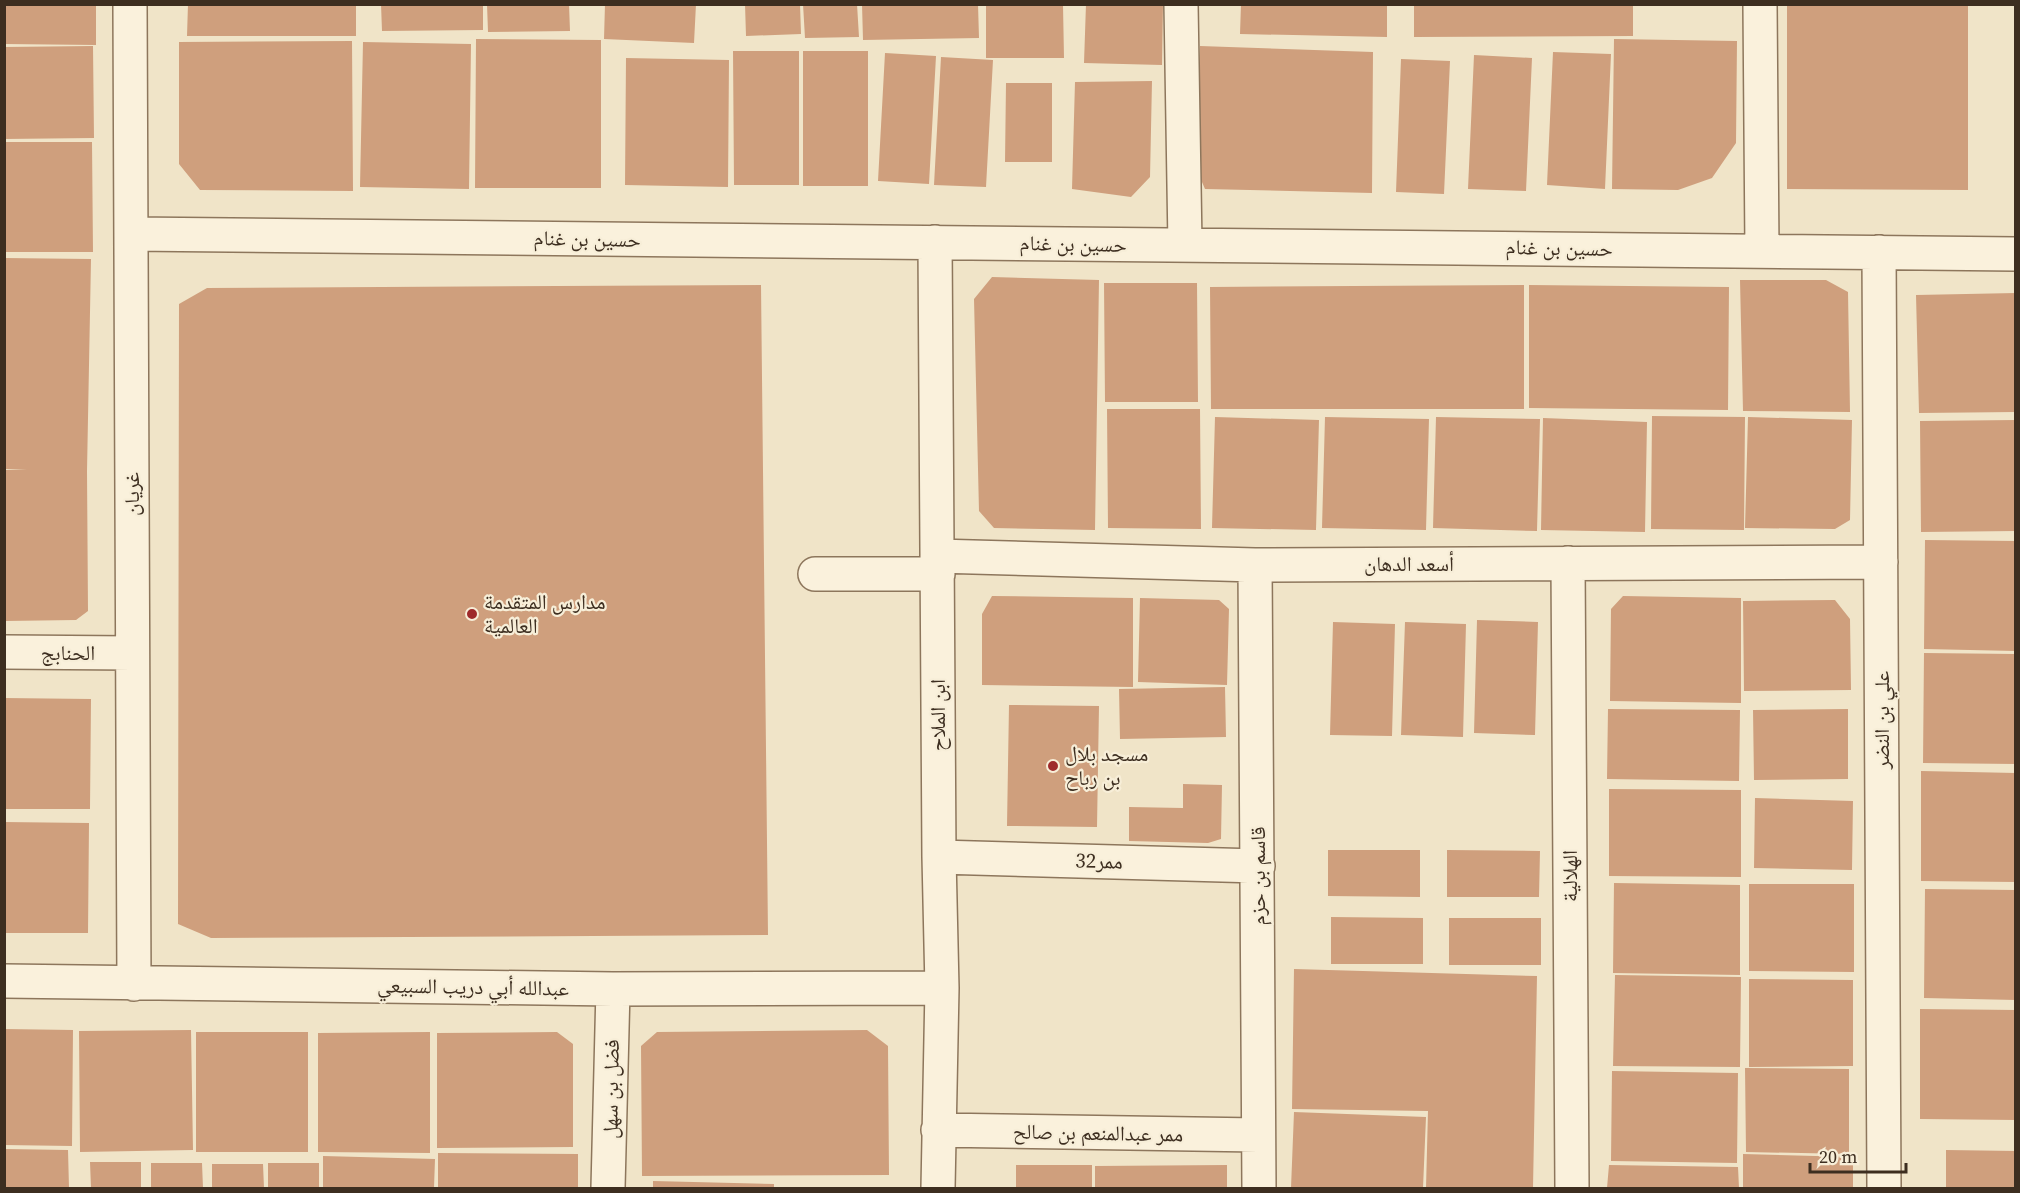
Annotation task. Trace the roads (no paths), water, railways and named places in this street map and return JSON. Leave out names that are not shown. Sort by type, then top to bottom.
[{"type":"street","name":"غريان","points":[[130,4],[134,984]]},
{"type":"street","points":[[1181,4],[1185,245]]},
{"type":"street","points":[[1760,4],[1762,250]]},
{"type":"street","name":"حسين بن غنام","points":[[131,234],[2016,254]]},
{"type":"street","name":"ابن الملاح","points":[[935,242],[942,988],[938,1188]]},
{"type":"street","name":"علي بن النضر","points":[[1880,252],[1884,1188]]},
{"type":"street","name":"أسعد الدهان","points":[[815,574],[938,565],[1881,562]]},
{"type":"street","name":"الهلالية","points":[[1568,563],[1572,1188]]},
{"type":"street","name":"قاسم بن حزم","points":[[1255,564],[1259,1188]]},
{"type":"street","name":"الحنابج","points":[[4,652],[132,653]]},
{"type":"street","name":"ممر32","points":[[939,857],[1258,866]]},
{"type":"street","name":"عبدالله أبي دريب السبيعي","points":[[4,981],[613,988],[942,988]]},
{"type":"street","name":"فضل بن سهل","points":[[608,1188],[613,988]]},
{"type":"street","name":"ممر عبدالمنعم بن صالح","points":[[938,1130],[1258,1135]]},
{"type":"place","name":"مدارس المتقدمة العالمية","points":[[472,614]]},
{"type":"place","name":"مسجد بلال بن رباح","points":[[1053,766]]}]
